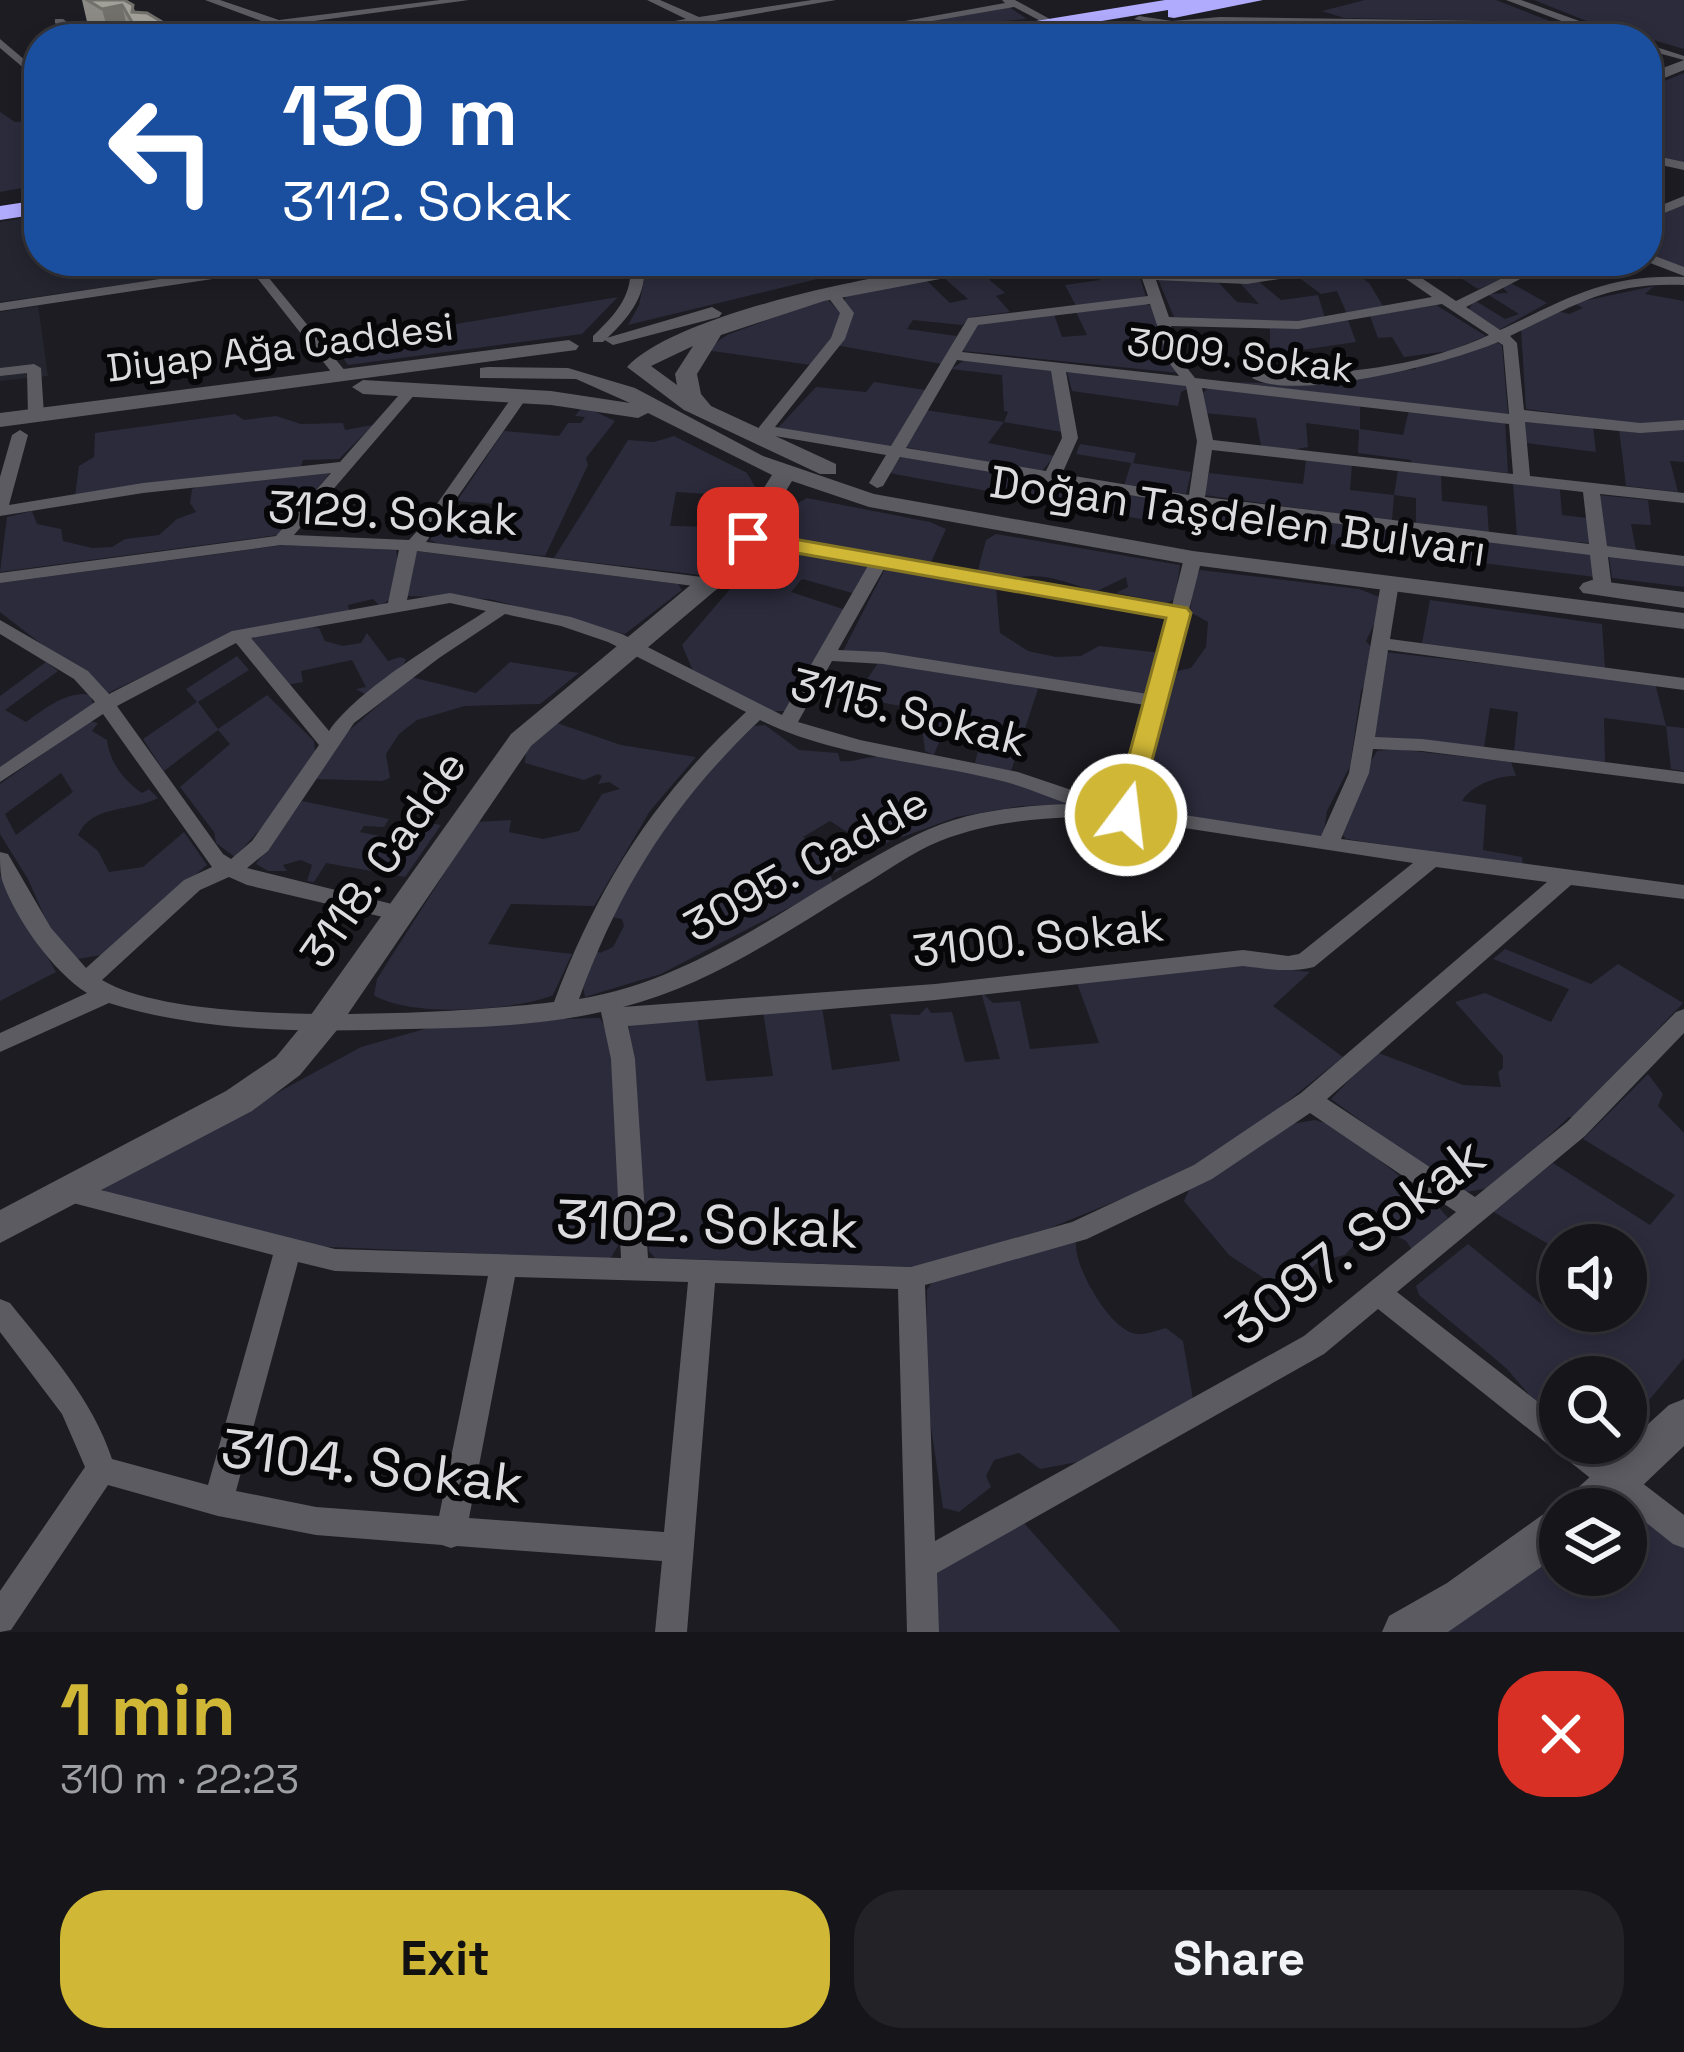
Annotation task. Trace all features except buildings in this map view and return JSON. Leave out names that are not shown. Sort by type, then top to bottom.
[{"type":"highway","points":[[1085,24],[1196,0]]},
{"type":"highway","points":[[1106,24],[1255,0]]},
{"type":"highway","points":[[1104,24],[1136,20]]},
{"type":"main road","name":"Diyap Ağa Caddesi","points":[[0,420],[569,346],[858,276]]},
{"type":"main road","name":"Diyap Ağa Caddesi","points":[[10,436],[465,374],[616,377],[713,331],[831,292],[920,276]]},
{"type":"main road","points":[[705,412],[690,395],[686,374],[713,331]]},
{"type":"main road","points":[[605,339],[641,350],[641,364],[705,412],[762,434],[792,465]]},
{"type":"main road","points":[[569,346],[555,360],[577,376]]},
{"type":"main road","name":"Diyap Ağa Caddesi","points":[[577,376],[627,393],[680,423],[792,465]]},
{"type":"main road","points":[[363,387],[520,396],[625,408],[680,423]]},
{"type":"main road","name":"Doğan Taşdelen Bulvarı","points":[[792,465],[1145,533],[1684,600]]},
{"type":"main road","name":"Doğan Taşdelen Bulvarı","points":[[792,465],[910,508],[1193,558],[1684,621]]},
{"type":"main road","name":"3118. Cadde","points":[[0,1228],[255,1091],[288,1066],[325,1021],[521,740],[551,710],[710,583],[748,538],[792,465]]},
{"type":"main road","points":[[1610,1488],[1684,1418]]},
{"type":"main road","points":[[1405,1632],[1463,1598],[1539,1543]]},
{"type":"street","points":[[209,0],[284,23]]},
{"type":"street","points":[[300,22],[428,0]]},
{"type":"street","points":[[275,24],[464,0]]},
{"type":"street","points":[[652,0],[703,24]]},
{"type":"street","points":[[670,24],[831,0]]},
{"type":"street","points":[[1511,0],[1580,24]]},
{"type":"street","points":[[891,24],[1011,2],[1043,24]]},
{"type":"street","points":[[1136,20],[1172,24],[1220,20],[1510,24]]},
{"type":"street","points":[[59,21],[63,24]]},
{"type":"street","points":[[0,42],[24,64]]},
{"type":"street","points":[[0,58],[24,55]]},
{"type":"street","points":[[0,307],[183,276]]},
{"type":"street","points":[[263,276],[341,375]]},
{"type":"street","points":[[605,339],[634,298],[638,276]]},
{"type":"street","points":[[1148,276],[1178,364],[1190,379],[1205,444],[1196,501]]},
{"type":"street","points":[[1208,276],[1240,280],[1267,276]]},
{"type":"street","points":[[1408,276],[1510,346],[1522,479]]},
{"type":"street","points":[[1163,321],[1298,325],[1447,304],[1513,276]]},
{"type":"street","points":[[1190,379],[1338,377],[1429,360],[1500,336],[1555,304],[1608,283],[1684,281]]},
{"type":"street","points":[[831,292],[847,313],[845,326],[762,434],[1196,501],[1684,561]]},
{"type":"street","points":[[877,483],[969,324],[979,318],[1156,299]]},
{"type":"street","name":"3009. Sokak","points":[[954,356],[1518,417],[1640,428],[1684,425]]},
{"type":"street","points":[[1051,479],[1070,438],[1058,367]]},
{"type":"street","points":[[0,373],[34,368],[36,415]]},
{"type":"street","points":[[281,541],[411,390]]},
{"type":"street","points":[[397,605],[404,559],[411,545],[426,532],[520,396]]},
{"type":"street","points":[[10,436],[0,509],[346,466]]},
{"type":"street","points":[[1205,444],[1684,498]]},
{"type":"street","points":[[1591,487],[1603,590]]},
{"type":"street","points":[[748,538],[1179,613]]},
{"type":"street","name":"3129. Sokak","points":[[0,578],[281,541],[411,545],[710,583]]},
{"type":"street","points":[[1117,813],[1156,700],[1193,558]]},
{"type":"street","points":[[786,725],[881,559]]},
{"type":"street","points":[[1328,845],[1359,772],[1390,583]]},
{"type":"street","name":"3115. Sokak","points":[[0,776],[104,705],[239,635],[450,598],[566,621],[633,646],[755,714],[786,725],[857,746],[1045,785],[1117,813]]},
{"type":"street","points":[[0,1043],[96,987],[192,885],[228,869],[260,846],[328,742],[370,699],[504,607]]},
{"type":"street","points":[[0,626],[81,675],[126,730],[215,860],[248,878],[400,913]]},
{"type":"street","points":[[239,635],[328,742]]},
{"type":"street","points":[[1380,643],[1684,684]]},
{"type":"street","points":[[826,655],[883,658],[1156,700]]},
{"type":"street","points":[[563,1010],[597,917],[649,828],[718,746],[755,714]]},
{"type":"street","points":[[1364,743],[1422,745],[1684,778]]},
{"type":"street","name":"3095. Cadde","points":[[96,987],[223,1016],[325,1021],[612,1010],[718,958],[944,830],[1002,815],[1117,813],[1684,892]]},
{"type":"street","points":[[0,859],[48,944],[96,987]]},
{"type":"street","name":"3100. Sokak","points":[[612,1010],[935,992],[1243,958],[1288,964],[1306,961],[1432,859]]},
{"type":"street","name":"3102. Sokak","points":[[69,1192],[288,1250],[358,1262],[911,1278],[1037,1245],[1110,1217],[1203,1172],[1310,1100],[1565,878]]},
{"type":"street","points":[[612,1010],[623,1059],[635,1268]]},
{"type":"street","name":"3097. Sokak","points":[[922,1564],[1314,1346],[1576,1129],[1684,1018]]},
{"type":"street","points":[[1310,1100],[1478,1213]]},
{"type":"street","points":[[218,1502],[288,1250]]},
{"type":"street","points":[[451,1534],[503,1267]]},
{"type":"street","points":[[671,1632],[704,1269]]},
{"type":"street","points":[[911,1278],[923,1632]]},
{"type":"street","points":[[1379,1294],[1539,1420]]},
{"type":"street","points":[[0,1311],[68,1399],[89,1435],[101,1469],[0,1619]]},
{"type":"street","name":"3104. Sokak","points":[[101,1469],[218,1502],[316,1521],[677,1548]]},
{"type":"street","points":[[1647,1517],[1684,1534]]},
{"type":"shaded area","points":[[1365,0],[1496,0],[1552,22],[1344,18],[1322,11]]},
{"type":"shaded area","points":[[1534,0],[1684,0],[1684,49],[1662,43],[1662,24],[1584,20]]},
{"type":"shaded area","points":[[1009,7],[1027,19],[974,24],[907,24]]},
{"type":"shaded area","points":[[1684,73],[1684,163],[1662,158],[1662,82]]},
{"type":"shaded area","points":[[0,112],[15,122],[24,121],[24,188],[0,192]]},
{"type":"shaded area","points":[[1684,204],[1684,269],[1662,260],[1662,214]]},
{"type":"shaded area","points":[[24,218],[24,276],[183,276],[0,302],[0,222]]},
{"type":"shaded area","points":[[645,276],[830,276],[628,325],[639,305]]},
{"type":"shaded area","points":[[942,276],[985,276],[1005,293],[996,296],[1010,312],[972,317],[962,325],[913,320],[907,329],[957,336],[942,364],[835,345],[846,295],[925,279],[950,303],[968,299]]},
{"type":"shaded area","points":[[1096,276],[1140,276],[1146,297],[1076,306],[1065,285],[1100,280]]},
{"type":"shaded area","points":[[1297,276],[1360,276],[1383,306],[1347,314],[1337,291],[1321,294]]},
{"type":"shaded area","points":[[1458,276],[1503,279],[1478,289]]},
{"type":"shaded area","points":[[1158,279],[1218,282],[1237,302],[1259,304],[1239,282],[1257,280],[1281,300],[1318,295],[1325,318],[1306,322],[1174,317]]},
{"type":"shaded area","points":[[1511,283],[1547,303],[1499,330],[1468,311],[1474,300],[1505,319],[1519,314],[1487,294],[1508,293],[1502,287]]},
{"type":"shaded area","points":[[1654,286],[1645,294],[1684,301],[1684,422],[1648,425],[1526,409],[1521,329],[1554,310],[1569,314],[1583,308],[1574,303]]},
{"type":"shaded area","points":[[618,297],[582,334],[348,365],[328,337],[356,332],[360,340]]},
{"type":"shaded area","points":[[826,298],[843,315],[838,330],[811,365],[705,350],[727,335]]},
{"type":"shaded area","points":[[1436,305],[1486,336],[1450,351],[1404,357],[1392,337],[1378,338],[1370,316]]},
{"type":"shaded area","points":[[38,306],[48,376],[0,381],[0,312]]},
{"type":"shaded area","points":[[1152,306],[1179,373],[963,351],[974,325],[1054,314],[1062,337],[1087,335],[1076,312]]},
{"type":"shaded area","points":[[1348,320],[1356,342],[1287,352],[1309,376],[1286,376],[1270,355],[1270,328]]},
{"type":"shaded area","points":[[1496,342],[1502,345],[1508,414],[1502,415],[1231,382],[1298,384],[1416,369],[1415,365]]},
{"type":"shaded area","points":[[965,360],[1051,371],[1062,432],[1004,422],[1008,412],[1004,411],[1002,375],[951,369]]},
{"type":"shaded area","points":[[1067,372],[1182,382],[1189,388],[1181,392],[1178,406],[1072,391]]},
{"type":"shaded area","points":[[874,382],[925,390],[891,447],[778,428],[816,387],[866,392]]},
{"type":"shaded area","points":[[1208,388],[1360,406],[1360,429],[1403,435],[1409,410],[1505,420],[1508,473],[1412,465],[1411,460],[1358,453],[1359,430],[1306,423],[1308,447],[1261,446],[1256,418],[1204,413],[1203,393]]},
{"type":"shaded area","points":[[583,406],[615,421],[586,458],[588,465],[545,556],[444,546],[430,540],[437,529],[504,534],[518,506],[457,501],[504,431],[559,436],[568,423],[581,423],[585,417],[575,416]]},
{"type":"shaded area","points":[[925,410],[1004,422],[988,443],[1055,456],[1040,473],[905,447]]},
{"type":"shaded area","points":[[235,414],[244,420],[276,416],[301,424],[343,423],[345,430],[373,425],[339,459],[303,460],[301,466],[75,496],[79,466],[94,457],[95,433]]},
{"type":"shaded area","points":[[1525,422],[1593,426],[1596,452],[1526,443]]},
{"type":"shaded area","points":[[1684,428],[1684,462],[1670,461],[1678,492],[1626,486],[1619,429]]},
{"type":"shaded area","points":[[674,436],[747,473],[757,490],[735,532],[700,575],[554,558],[628,440],[654,442]],"holes":[[[676,492],[739,496],[734,527],[670,526]]]},
{"type":"shaded area","points":[[1080,444],[1136,453],[1133,463],[1191,472],[1186,494],[1124,486],[1131,463],[1076,454]]},
{"type":"shaded area","points":[[901,457],[1593,554],[1595,577],[1163,523],[890,472]]},
{"type":"shaded area","points":[[1306,460],[1352,465],[1350,490],[1394,495],[1392,521],[1204,495],[1209,473],[1303,484]]},
{"type":"shaded area","points":[[1398,470],[1441,475],[1442,501],[1487,506],[1489,534],[1416,524],[1416,498],[1394,495]]},
{"type":"shaded area","points":[[332,471],[278,535],[0,572],[7,517],[32,511],[37,524],[61,529],[63,541],[112,547],[125,539],[159,535],[177,519],[196,512],[190,503],[192,489],[200,486]]},
{"type":"shaded area","points":[[1513,483],[1560,489],[1562,515],[1587,518],[1589,543],[1517,537]]},
{"type":"shaded area","points":[[1598,495],[1648,500],[1651,525],[1631,524],[1636,550],[1607,546]]},
{"type":"shaded area","points":[[807,498],[946,529],[931,562],[770,538],[782,512]]},
{"type":"shaded area","points":[[996,534],[1180,565],[1175,599],[1167,603],[1116,593],[1128,587],[1126,577],[1095,592],[1054,579],[1015,579],[978,570],[986,540]]},
{"type":"shaded area","points":[[284,545],[396,550],[398,563],[389,600],[380,606],[373,599],[348,605],[350,614],[232,633],[106,694],[0,612],[0,583]]},
{"type":"shaded area","points":[[774,548],[870,563],[856,594],[802,579],[791,592],[846,610],[785,711],[767,711],[693,671],[682,645],[760,554]]},
{"type":"shaded area","points":[[416,551],[678,584],[682,590],[625,634],[489,599],[407,596]]},
{"type":"shaded area","points":[[1609,556],[1684,565],[1684,587],[1612,578]]},
{"type":"shaded area","points":[[887,565],[996,588],[1000,633],[1028,651],[1081,656],[1099,646],[1162,653],[1151,696],[842,653]]},
{"type":"shaded area","points":[[1200,570],[1359,589],[1382,598],[1366,641],[1371,647],[1370,673],[1361,691],[1350,766],[1327,811],[1323,837],[1173,814],[1166,806],[1173,779],[1155,772],[1150,812],[1134,811],[1173,672],[1191,668],[1206,647],[1208,622],[1190,612]]},
{"type":"shaded area","points":[[1430,600],[1602,624],[1605,669],[1422,643]]},
{"type":"shaded area","points":[[319,628],[325,641],[343,646],[361,643],[367,633],[388,661],[406,659],[366,695],[356,689],[366,687],[352,660],[301,671],[303,682],[287,685],[249,638]]},
{"type":"shaded area","points":[[1385,652],[1655,683],[1666,726],[1604,718],[1605,762],[1514,752],[1518,712],[1490,708],[1484,748],[1372,737]]},
{"type":"shaded area","points":[[237,656],[249,670],[198,702],[218,729],[267,695],[314,741],[315,752],[275,813],[235,857],[216,843],[214,832],[180,787],[230,744],[218,730],[164,771],[143,739],[197,702],[186,689]]},
{"type":"shaded area","points":[[880,660],[1039,686],[1011,771],[975,763],[985,722],[949,716],[934,755],[925,751],[920,710],[855,697]]},
{"type":"shaded area","points":[[46,662],[58,671],[5,710],[26,722],[75,695],[90,695],[93,704],[0,770],[0,696]]},
{"type":"shaded area","points":[[510,662],[579,673],[540,704],[465,706],[417,720],[399,734],[386,754],[390,778],[316,779],[338,740],[411,677],[476,693]]},
{"type":"shaded area","points":[[89,721],[98,723],[92,731],[107,740],[124,776],[142,793],[149,789],[158,798],[103,813],[78,835],[98,851],[109,872],[143,867],[184,832],[207,865],[101,955],[78,959],[56,943],[28,879],[0,834],[0,784]],"holes":[[[61,773],[73,792],[16,835],[5,814]]]},
{"type":"shaded area","points":[[554,722],[621,745],[696,757],[650,811],[594,906],[511,904],[488,944],[572,954],[553,995],[462,1010],[411,1007],[374,995],[377,979],[477,822],[511,820],[509,832],[543,839],[579,831],[602,794],[620,789],[609,782],[598,784],[602,776],[598,774],[584,780],[525,763],[526,750]]},
{"type":"shaded area","points":[[765,725],[799,750],[838,753],[840,761],[878,757],[928,763],[1075,804],[1021,806],[957,817],[883,844],[866,844],[830,821],[803,837],[845,867],[830,875],[833,881],[823,890],[661,974],[585,997],[583,987],[594,949],[600,953],[613,947],[624,926],[622,919],[611,917],[611,910],[685,795],[754,726]]},
{"type":"shaded area","points":[[1666,726],[1684,728],[1684,771],[1671,769]]},
{"type":"shaded area","points":[[1377,751],[1511,762],[1516,776],[1486,782],[1462,801],[1486,805],[1483,850],[1522,857],[1523,865],[1346,839],[1340,831],[1371,761]]},
{"type":"shaded area","points":[[302,801],[389,819],[384,827],[364,826],[360,832],[400,840],[415,838],[430,823],[441,825],[405,877],[326,863],[314,882],[307,881],[312,865],[301,860],[283,865],[287,871],[268,871],[256,864]]},
{"type":"shaded area","points":[[0,875],[56,972],[0,1001]]},
{"type":"shaded area","points":[[1505,949],[1591,984],[1618,964],[1683,1003],[1573,1118],[1495,1187],[1460,1193],[1331,1099],[1376,1052],[1463,1085],[1501,1087],[1498,1072],[1503,1056],[1455,1002],[1485,993],[1551,1022],[1569,989],[1493,959]]},
{"type":"shaded area","points":[[1242,965],[1310,972],[1273,1006],[1343,1057],[1243,1137],[1178,1176],[1050,1228],[915,1267],[655,1258],[649,1251],[629,1027],[633,1023],[697,1015],[706,1081],[773,1076],[763,1011],[822,1007],[832,1070],[900,1061],[890,1014],[919,1015],[927,1007],[931,1013],[952,1012],[965,1062],[1000,1059],[981,992],[993,1003],[1020,1001],[1030,1049],[1099,1043],[1077,983]]},
{"type":"shaded area","points":[[600,1018],[613,1062],[619,1125],[621,1241],[610,1259],[307,1246],[118,1198],[101,1189],[361,1047],[453,1021]]},
{"type":"shaded area","points":[[1648,1074],[1663,1094],[1658,1106],[1684,1133],[1684,1358],[1647,1403],[1647,1356],[1539,1356],[1539,1406],[1506,1368],[1419,1295],[1416,1286],[1468,1244],[1539,1302],[1539,1332],[1647,1332],[1647,1224],[1539,1224],[1539,1239],[1492,1211],[1553,1163],[1650,1225],[1675,1195],[1583,1139]]},
{"type":"shaded area","points":[[1315,1120],[1335,1126],[1448,1218],[1413,1251],[1406,1241],[1373,1224],[1345,1255],[1319,1261],[1301,1278],[1311,1297],[1309,1308],[1229,1255],[1184,1201],[1189,1190],[1291,1124]]},
{"type":"shaded area","points":[[1076,1243],[1081,1267],[1096,1297],[1116,1322],[1137,1334],[1166,1328],[1183,1341],[1194,1405],[1083,1461],[1040,1469],[1019,1453],[994,1460],[986,1476],[991,1487],[959,1512],[943,1508],[925,1387],[927,1290],[933,1281]]},
{"type":"shaded area","points":[[1647,1520],[1684,1545],[1684,1632],[1425,1632],[1539,1564],[1539,1596],[1647,1596]]},
{"type":"shaded area","points":[[1024,1523],[1121,1632],[933,1632],[930,1583],[942,1562]]},
{"type":"route","points":[[748,538],[1179,613],[1126,815]]}]
